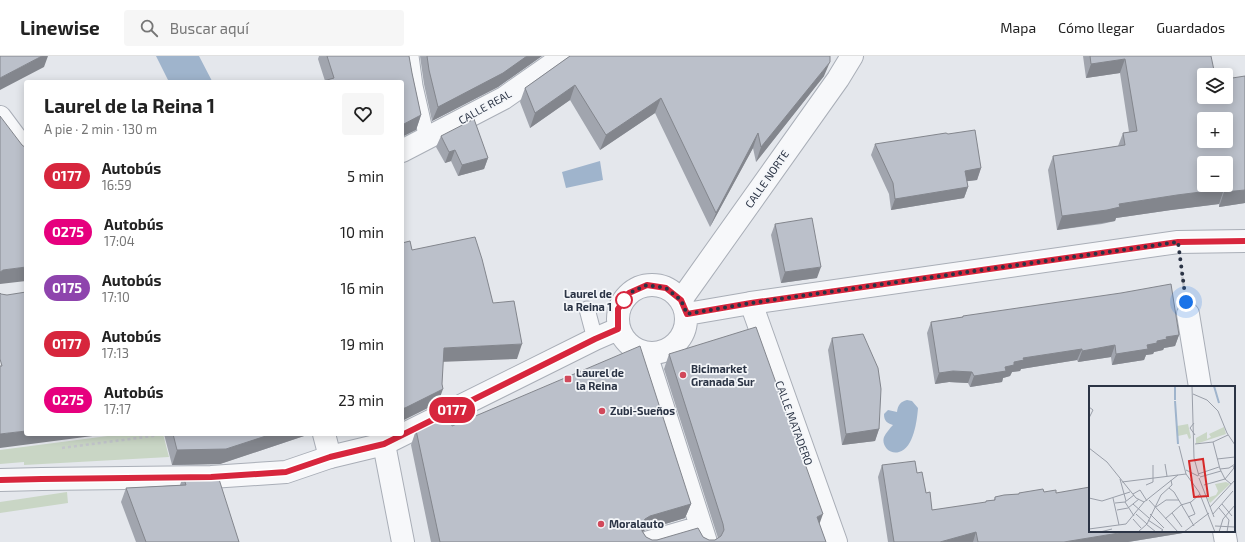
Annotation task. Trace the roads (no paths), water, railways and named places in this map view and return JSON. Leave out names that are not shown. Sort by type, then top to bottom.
[{"type":"street","name":"CALLE REAL","points":[[404,150],[504,98],[564,56]]},
{"type":"street","name":"CALLE NORTE","points":[[684,307],[852,56]]},
{"type":"street","points":[[0,117],[24,149]]},
{"type":"street","points":[[1207,242],[1245,234]]},
{"type":"street","points":[[684,307],[751,303],[1178,242],[1245,241]]},
{"type":"street","points":[[647,285],[666,288],[684,307],[683,336],[667,351],[646,354],[634,349],[624,341],[618,329],[618,309],[629,293],[647,285]]},
{"type":"street","name":"CALLE MATADERO","points":[[751,303],[836,542]]},
{"type":"street","points":[[1188,314],[1200,386]]},
{"type":"street","points":[[404,434],[618,329]]},
{"type":"street","points":[[646,354],[703,534],[649,542]]},
{"type":"street","points":[[325,436],[330,457]]},
{"type":"street","points":[[0,480],[211,477],[286,472],[330,457],[384,444],[400,436]]},
{"type":"street","points":[[384,444],[403,542]]},
{"type":"street","points":[[1224,532],[1226,542]]},
{"type":"lane","points":[[411,56],[415,86],[427,139]]},
{"type":"lane","points":[[587,309],[595,339]]},
{"type":"water","points":[[156,56],[199,56],[211,80],[168,80]]},
{"type":"water","points":[[600,161],[603,180],[566,188],[562,172]]},
{"type":"water","points":[[907,400],[912,401],[918,408],[917,419],[914,433],[908,445],[896,453],[887,449],[884,444],[884,437],[893,425],[886,421],[884,414],[888,410],[897,412],[900,404]]},
{"type":"place","name":"Laurel de la Reina 1","points":[[624,300]]},
{"type":"place","name":"Bicimarket Granada Sur","points":[[683,375]]},
{"type":"place","name":"Laurel de la Reina","points":[[568,379]]},
{"type":"place","name":"Zubi-Sueños","points":[[602,411]]},
{"type":"place","name":"Moralauto","points":[[601,524]]}]
